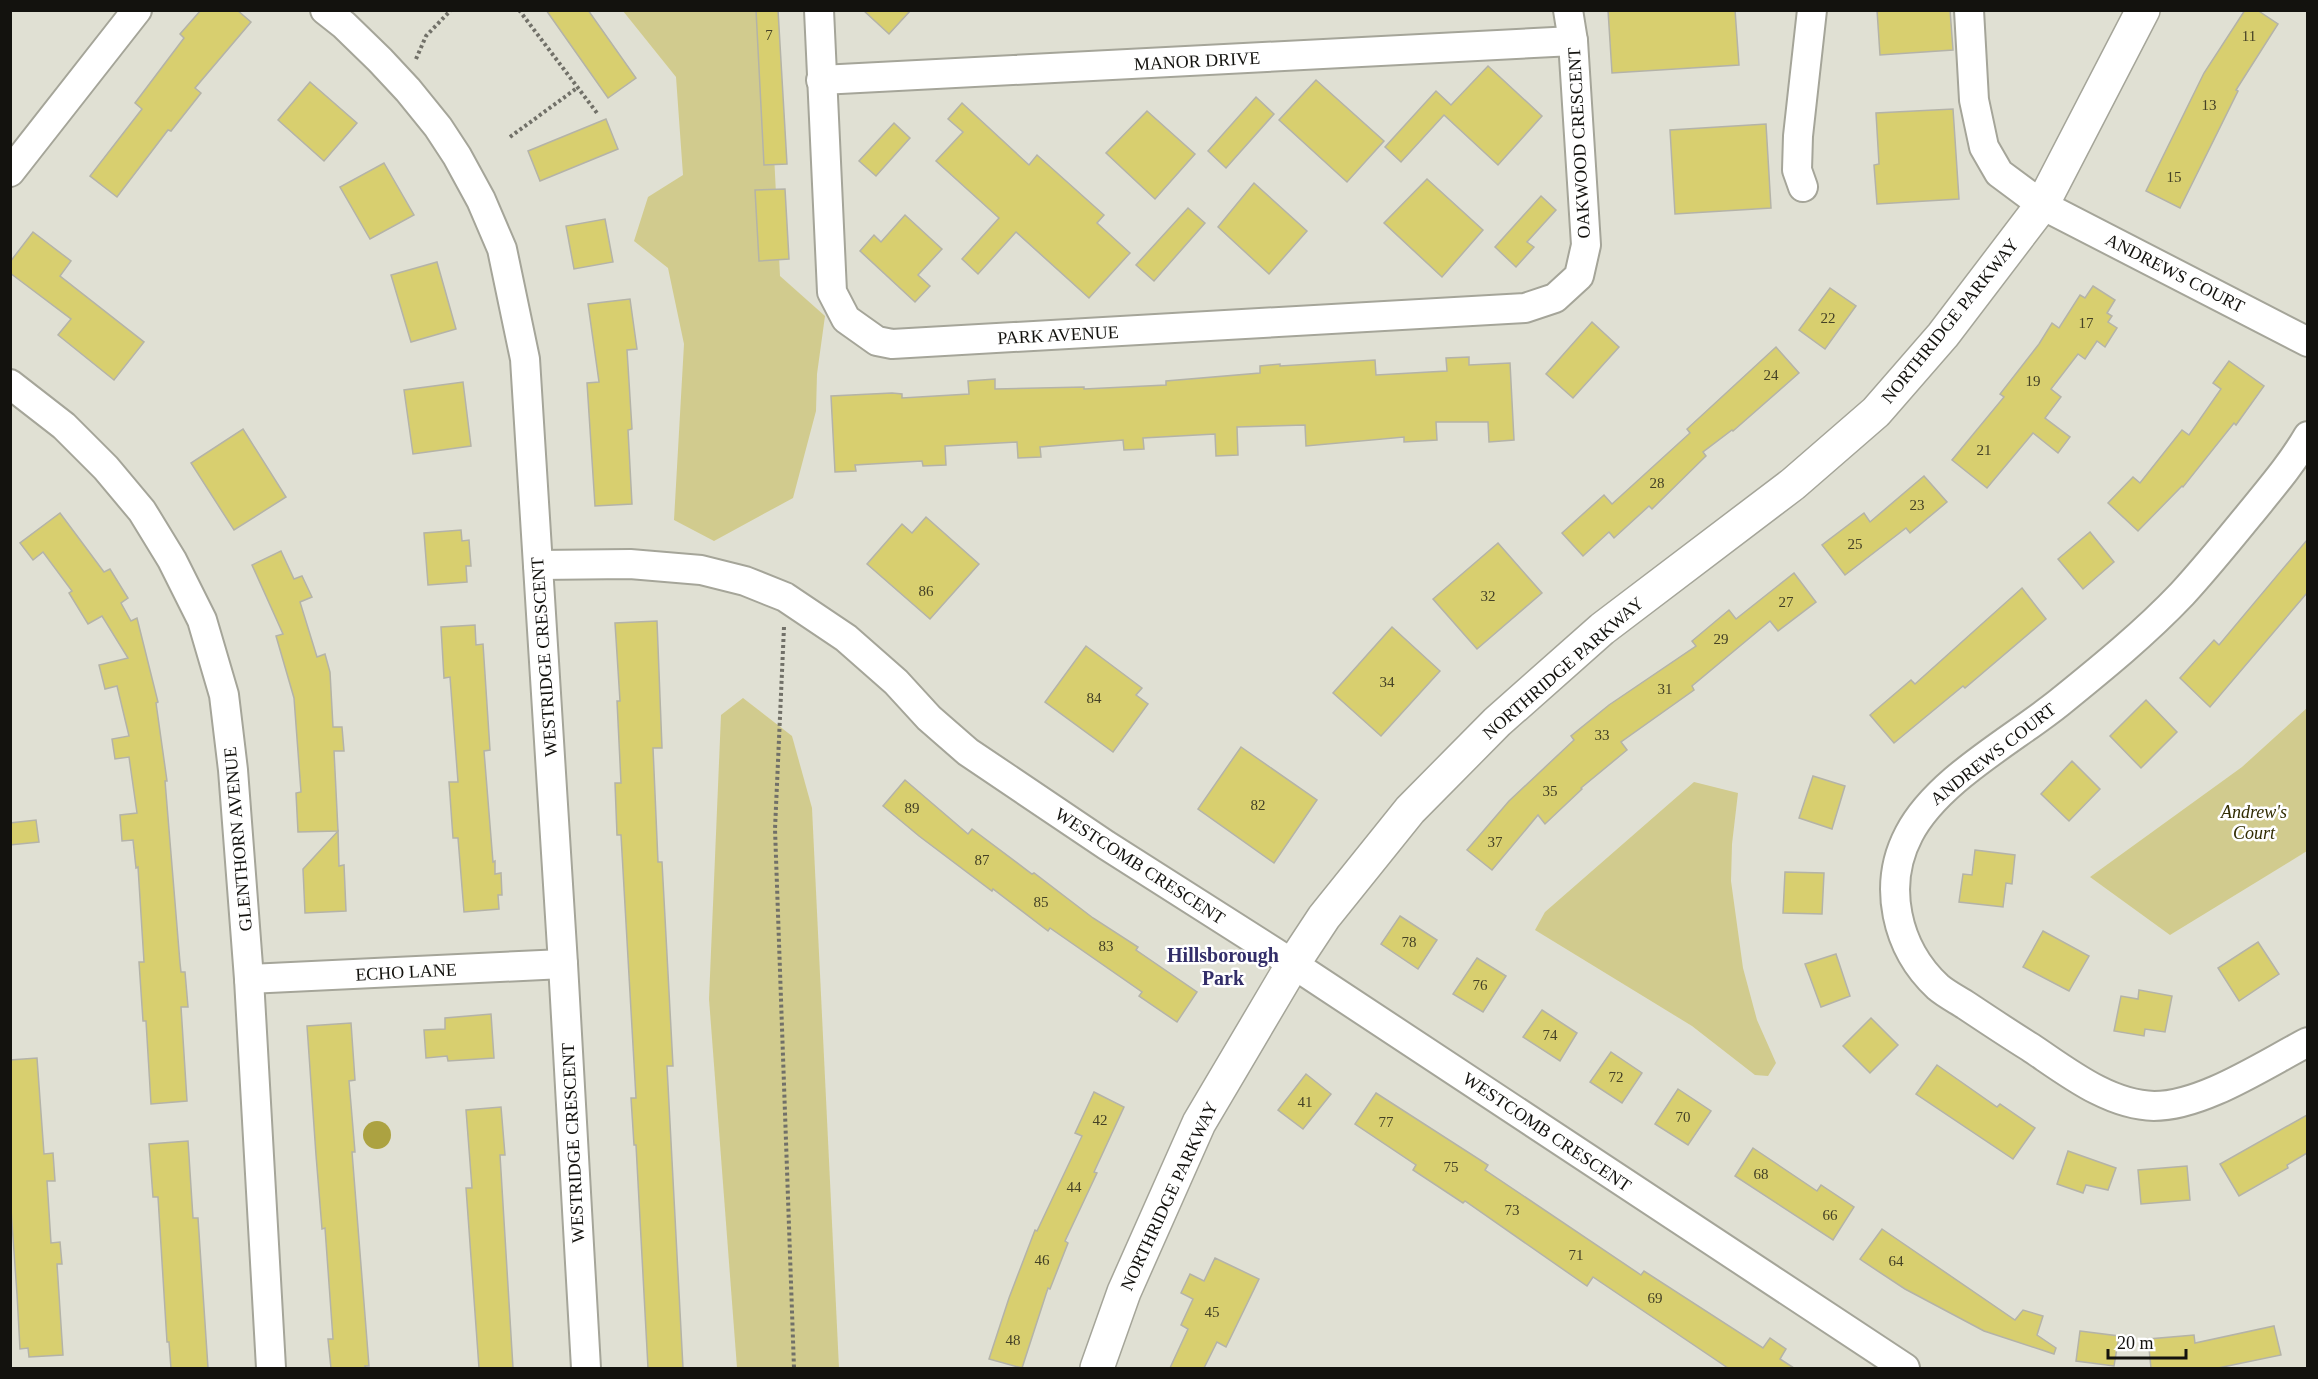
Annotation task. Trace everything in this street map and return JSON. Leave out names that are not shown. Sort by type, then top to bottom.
[{"type":"street","points":[[10,172],[137,10]]},
{"type":"street","name":"WESTRIDGE CRESCENT","points":[[325,10],[380,60],[438,126],[481,200],[502,249],[525,359],[586,1368]]},
{"type":"street","name":"PARK AVENUE","points":[[819,10],[832,292],[846,319],[877,341],[904,344],[1525,308],[1555,298],[1579,276]]},
{"type":"street","name":"OAKWOOD CRESCENT","points":[[1568,10],[1573,41],[1586,245],[1579,276]]},
{"type":"street","points":[[1803,187],[1797,170],[1798,136],[1812,10]]},
{"type":"street","name":"ANDREWS COURT","points":[[1969,10],[1974,100],[1984,147],[1998,173],[2042,205],[2307,342]]},
{"type":"street","name":"NORTHRIDGE PARKWAY","points":[[1096,1368],[1124,1292],[1200,1123],[1293,964],[1324,917],[1410,810],[1497,722],[1602,629],[1793,484],[1876,412],[1943,336],[2042,205],[2143,10]]},
{"type":"street","name":"MANOR DRIVE","points":[[821,80],[1573,41]]},
{"type":"street","name":"GLENTHORN AVENUE","points":[[10,384],[64,426],[106,468],[142,511],[172,560],[202,620],[224,695],[233,770],[249,980],[271,1368]]},
{"type":"street","name":"ANDREWS COURT","points":[[2307,436],[2296,457],[2180,596],[2059,703],[1960,777],[1924,809],[1908,835],[1896,870],[1895,904],[1900,930],[1918,963],[1939,988],[2078,1079],[2120,1100],[2154,1106],[2190,1100],[2230,1084],[2307,1042]]},
{"type":"street","name":"WESTCOMB CRESCENT","points":[[538,565],[630,564],[701,570],[745,581],[785,597],[846,638],[896,682],[929,718],[968,752],[1106,845],[1293,964],[1905,1368]]},
{"type":"street","name":"ECHO LANE","points":[[249,980],[563,964]]},
{"type":"path","points":[[416,59],[426,36],[451,10]]},
{"type":"path","points":[[519,10],[597,113]]},
{"type":"path","points":[[510,137],[577,87]]},
{"type":"path","points":[[785,597],[775,829],[794,1368]]},
{"type":"green space","points":[[623,11],[767,11],[780,276],[825,316],[817,374],[816,411],[793,498],[714,541],[674,520],[684,344],[668,268],[634,241],[648,197],[683,175],[676,77]]},
{"type":"green space","points":[[743,698],[792,736],[812,808],[839,1368],[737,1368],[709,999],[721,715]]},
{"type":"green space","name":"Andrew's Court","points":[[2307,708],[2307,851],[2170,935],[2090,877],[2242,767]]},
{"type":"green space","points":[[1694,782],[1738,793],[1732,844],[1731,881],[1743,968],[1757,1020],[1776,1063],[1768,1076],[1755,1075],[1692,1026],[1535,930],[1545,912]]},
{"type":"shaded area","points":[[377,1121],[387,1125],[391,1135],[387,1145],[377,1149],[367,1145],[363,1135],[367,1125]]},
{"type":"building","points":[[201,10],[237,10],[251,22],[195,88],[201,93],[171,131],[168,130],[117,197],[90,176],[142,109],[135,103],[184,38],[180,34]]},
{"type":"building","points":[[546,10],[588,10],[636,78],[608,98]]},
{"type":"building","points":[[756,10],[778,10],[787,164],[764,165]]},
{"type":"building","points":[[863,10],[911,10],[889,34]]},
{"type":"building","points":[[1608,10],[1735,10],[1739,65],[1612,73]]},
{"type":"building","points":[[1877,10],[1950,10],[1953,50],[1880,55]]},
{"type":"building","points":[[2245,10],[2257,10],[2278,24],[2236,90],[2238,91],[2180,208],[2146,191],[2204,73]]},
{"type":"building","points":[[1488,66],[1542,116],[1498,165],[1444,115],[1401,162],[1385,147],[1436,91],[1451,105]]},
{"type":"building","points":[[1316,80],[1384,141],[1347,182],[1279,120]]},
{"type":"building","points":[[310,82],[357,123],[324,161],[278,120]]},
{"type":"building","points":[[1256,97],[1274,114],[1226,168],[1208,151]]},
{"type":"building","points":[[962,103],[1029,165],[1037,155],[1104,215],[1097,223],[1130,253],[1089,298],[1016,232],[978,274],[962,259],[999,218],[936,161],[963,132],[948,119]]},
{"type":"building","points":[[1953,109],[1959,199],[1877,204],[1874,165],[1879,164],[1876,113]]},
{"type":"building","points":[[1147,111],[1195,154],[1155,199],[1106,153]]},
{"type":"building","points":[[606,119],[618,149],[540,181],[528,151]]},
{"type":"building","points":[[894,123],[910,138],[876,176],[859,161]]},
{"type":"building","points":[[1766,124],[1771,208],[1675,214],[1670,130]]},
{"type":"building","points":[[384,163],[414,215],[370,239],[340,187]]},
{"type":"building","points":[[1427,179],[1483,230],[1442,277],[1384,223]]},
{"type":"building","points":[[1254,183],[1307,231],[1269,274],[1218,227]]},
{"type":"building","points":[[785,189],[789,259],[759,261],[755,190]]},
{"type":"building","points":[[1541,196],[1556,210],[1527,242],[1534,247],[1516,267],[1495,247]]},
{"type":"building","points":[[1188,208],[1205,223],[1154,281],[1136,265]]},
{"type":"building","points":[[905,215],[942,249],[918,275],[930,286],[915,302],[860,251],[874,235],[881,242]]},
{"type":"building","points":[[605,219],[613,262],[574,269],[566,226]]},
{"type":"building","points":[[33,232],[71,261],[60,276],[144,342],[114,380],[58,335],[71,319],[10,273],[10,262]]},
{"type":"building","points":[[437,262],[456,329],[411,342],[391,275]]},
{"type":"building","points":[[2093,286],[2115,300],[2107,313],[2112,316],[2108,322],[2117,328],[2105,347],[2097,341],[2085,359],[2078,354],[2051,389],[2061,397],[2045,418],[2070,437],[2058,453],[2033,433],[1987,488],[1952,460],[2004,397],[2000,394],[2039,344],[2052,323],[2059,328],[2080,295],[2085,298]]},
{"type":"building","points":[[1830,288],[1856,306],[1825,349],[1799,330]]},
{"type":"building","points":[[630,299],[637,349],[627,350],[632,429],[628,430],[632,504],[595,506],[587,383],[599,382],[588,304]]},
{"type":"building","points":[[1592,322],[1619,347],[1573,398],[1546,374]]},
{"type":"building","points":[[1776,347],[1799,373],[1733,431],[1703,452],[1706,456],[1652,509],[1649,506],[1614,538],[1609,532],[1583,556],[1562,533],[1604,495],[1612,504],[1690,433],[1687,429]]},
{"type":"building","points":[[1469,357],[1469,365],[1510,363],[1514,440],[1489,442],[1488,422],[1436,422],[1437,440],[1404,442],[1404,437],[1306,446],[1305,425],[1237,427],[1238,455],[1216,456],[1215,434],[1143,438],[1144,449],[1124,450],[1123,440],[1040,447],[1041,457],[1018,458],[1017,442],[945,446],[946,465],[923,466],[922,461],[855,465],[856,471],[835,472],[831,396],[892,393],[902,394],[902,398],[969,394],[968,381],[995,379],[995,389],[1084,387],[1084,389],[1166,385],[1166,381],[1260,373],[1260,366],[1375,360],[1376,375],[1447,371],[1446,358]]},
{"type":"building","points":[[2229,361],[2264,386],[2236,425],[2234,423],[2183,487],[2138,531],[2108,503],[2133,477],[2140,483],[2182,430],[2189,435],[2221,389],[2213,383]]},
{"type":"building","points":[[463,382],[471,446],[413,454],[404,390]]},
{"type":"building","points":[[243,429],[286,497],[234,530],[191,463]]},
{"type":"building","points":[[1924,476],[1947,502],[1910,533],[1906,528],[1845,575],[1822,545],[1864,513],[1870,522]]},
{"type":"building","points":[[60,513],[104,572],[110,569],[128,598],[121,603],[131,621],[137,618],[158,702],[156,703],[167,781],[165,781],[180,963],[181,972],[185,972],[188,1007],[181,1007],[187,1101],[151,1104],[146,1021],[143,1021],[139,962],[144,962],[138,867],[136,868],[133,840],[122,841],[120,815],[137,813],[129,757],[115,759],[112,739],[129,736],[117,686],[105,689],[99,665],[128,658],[102,616],[88,624],[69,593],[72,591],[43,552],[33,560],[20,543]]},
{"type":"building","points":[[926,517],[979,564],[930,619],[867,564],[902,524],[912,533]]},
{"type":"building","points":[[461,530],[462,541],[469,540],[471,566],[466,566],[467,582],[428,585],[424,533]]},
{"type":"building","points":[[2090,532],[2114,562],[2083,589],[2058,559]]},
{"type":"building","points":[[2307,540],[2307,593],[2210,707],[2180,678],[2214,640],[2219,645]]},
{"type":"building","points":[[1498,543],[1542,593],[1477,649],[1433,599]]},
{"type":"building","points":[[281,551],[294,579],[302,576],[312,597],[300,602],[317,657],[325,654],[330,672],[333,727],[342,727],[344,751],[334,751],[338,831],[298,832],[296,793],[301,792],[294,698],[276,636],[283,634],[252,565]]},
{"type":"building","points":[[1794,573],[1816,602],[1778,631],[1770,621],[1692,686],[1694,690],[1621,742],[1627,750],[1581,788],[1545,824],[1538,815],[1492,870],[1467,850],[1509,801],[1574,740],[1571,736],[1609,705],[1696,646],[1692,641],[1729,610],[1736,619]]},
{"type":"building","points":[[2022,588],[2046,619],[1965,688],[1963,686],[1894,743],[1870,715],[1911,680],[1915,684]]},
{"type":"building","points":[[657,621],[662,748],[653,748],[658,862],[662,862],[673,1066],[667,1066],[683,1368],[648,1368],[636,1145],[634,1145],[631,1098],[636,1098],[621,835],[617,835],[615,783],[621,783],[617,701],[620,701],[615,623]]},
{"type":"building","points":[[475,625],[476,645],[483,644],[490,750],[484,751],[493,862],[495,861],[495,874],[501,873],[502,895],[498,895],[499,909],[464,912],[458,838],[453,838],[449,782],[458,782],[450,677],[444,678],[441,627]]},
{"type":"building","points":[[1392,627],[1440,671],[1381,736],[1333,693]]},
{"type":"building","points":[[1086,646],[1142,688],[1136,695],[1148,704],[1113,752],[1045,702]]},
{"type":"building","points":[[2146,700],[2177,732],[2141,768],[2110,736]]},
{"type":"building","points":[[1241,747],[1317,800],[1274,863],[1198,809]]},
{"type":"building","points":[[2072,761],[2100,789],[2069,821],[2041,794]]},
{"type":"building","points":[[1813,776],[1845,786],[1832,829],[1799,818]]},
{"type":"building","points":[[905,780],[968,834],[972,829],[1093,918],[1138,947],[1136,950],[1197,992],[1177,1022],[1139,996],[1142,992],[1050,928],[1048,931],[993,889],[992,891],[883,806]]},
{"type":"building","points":[[36,820],[39,842],[10,845],[10,823]]},
{"type":"building","points":[[338,831],[339,866],[344,865],[346,911],[305,913],[303,869]]},
{"type":"building","points":[[1975,850],[2015,855],[2012,884],[2006,883],[2003,907],[1959,902],[1963,874],[1972,875]]},
{"type":"building","points":[[1785,872],[1824,873],[1822,914],[1783,913]]},
{"type":"building","points":[[1400,916],[1437,940],[1418,969],[1381,944]]},
{"type":"building","points":[[2043,931],[2089,956],[2069,991],[2023,967]]},
{"type":"building","points":[[2258,942],[2279,974],[2239,1001],[2218,968]]},
{"type":"building","points":[[1836,954],[1850,996],[1821,1007],[1805,964]]},
{"type":"building","points":[[1477,958],[1506,976],[1483,1012],[1453,994]]},
{"type":"building","points":[[2139,990],[2172,996],[2165,1032],[2145,1029],[2144,1036],[2114,1031],[2121,996],[2138,999]]},
{"type":"building","points":[[1542,1010],[1577,1033],[1560,1061],[1523,1037]]},
{"type":"building","points":[[491,1014],[494,1058],[448,1061],[447,1056],[426,1058],[424,1030],[445,1029],[445,1018]]},
{"type":"building","points":[[1871,1018],[1898,1045],[1870,1073],[1843,1046]]},
{"type":"building","points":[[351,1023],[355,1080],[349,1081],[355,1152],[352,1152],[369,1366],[365,1366],[366,1368],[331,1368],[328,1339],[333,1339],[325,1228],[322,1229],[307,1026]]},
{"type":"building","points":[[1611,1052],[1642,1073],[1622,1103],[1590,1082]]},
{"type":"building","points":[[37,1058],[44,1154],[53,1153],[55,1181],[47,1181],[51,1243],[60,1242],[62,1264],[57,1264],[63,1355],[29,1357],[28,1348],[20,1349],[10,1195],[10,1060]]},
{"type":"building","points":[[1937,1065],[1997,1107],[2000,1104],[2035,1128],[2013,1159],[1916,1094]]},
{"type":"building","points":[[1306,1074],[1331,1094],[1303,1129],[1278,1110]]},
{"type":"building","points":[[1678,1089],[1711,1111],[1688,1145],[1655,1124]]},
{"type":"building","points":[[1094,1092],[1124,1107],[1094,1172],[1097,1173],[1065,1241],[1068,1243],[1050,1289],[1048,1288],[1022,1368],[989,1359],[1035,1230],[1037,1231],[1082,1136],[1075,1133]]},
{"type":"building","points":[[1376,1093],[1488,1165],[1485,1170],[1641,1275],[1644,1271],[1763,1348],[1770,1338],[1786,1349],[1780,1359],[1794,1368],[1728,1368],[1593,1277],[1587,1286],[1465,1201],[1463,1203],[1413,1170],[1416,1165],[1355,1124]]},
{"type":"building","points":[[501,1107],[505,1155],[500,1155],[513,1368],[479,1368],[466,1188],[472,1188],[466,1110]]},
{"type":"building","points":[[2307,1115],[2307,1153],[2287,1165],[2288,1168],[2239,1196],[2220,1164]]},
{"type":"building","points":[[188,1141],[193,1218],[198,1218],[208,1368],[171,1368],[169,1342],[167,1342],[158,1197],[153,1197],[149,1144]]},
{"type":"building","points":[[1753,1148],[1817,1191],[1821,1185],[1854,1207],[1833,1240],[1735,1176]]},
{"type":"building","points":[[2068,1151],[2116,1168],[2108,1190],[2086,1185],[2083,1193],[2057,1184]]},
{"type":"building","points":[[2187,1166],[2190,1200],[2141,1204],[2138,1170]]},
{"type":"building","points":[[1882,1229],[2015,1320],[2023,1310],[2043,1316],[2037,1335],[2056,1348],[2054,1354],[1984,1331],[1905,1289],[1864,1262],[1860,1259]]},
{"type":"building","points":[[1215,1258],[1259,1279],[1226,1347],[1217,1342],[1204,1368],[1170,1368],[1188,1329],[1181,1325],[1193,1299],[1181,1293],[1190,1274],[1204,1281]]},
{"type":"building","points":[[2274,1326],[2281,1355],[2218,1368],[2151,1368],[2148,1339],[2194,1335],[2195,1343]]},
{"type":"building","points":[[2080,1331],[2119,1336],[2114,1366],[2076,1361]]},
{"type":"district","name":"Hillsborough Park","points":[[1223,966]]}]
